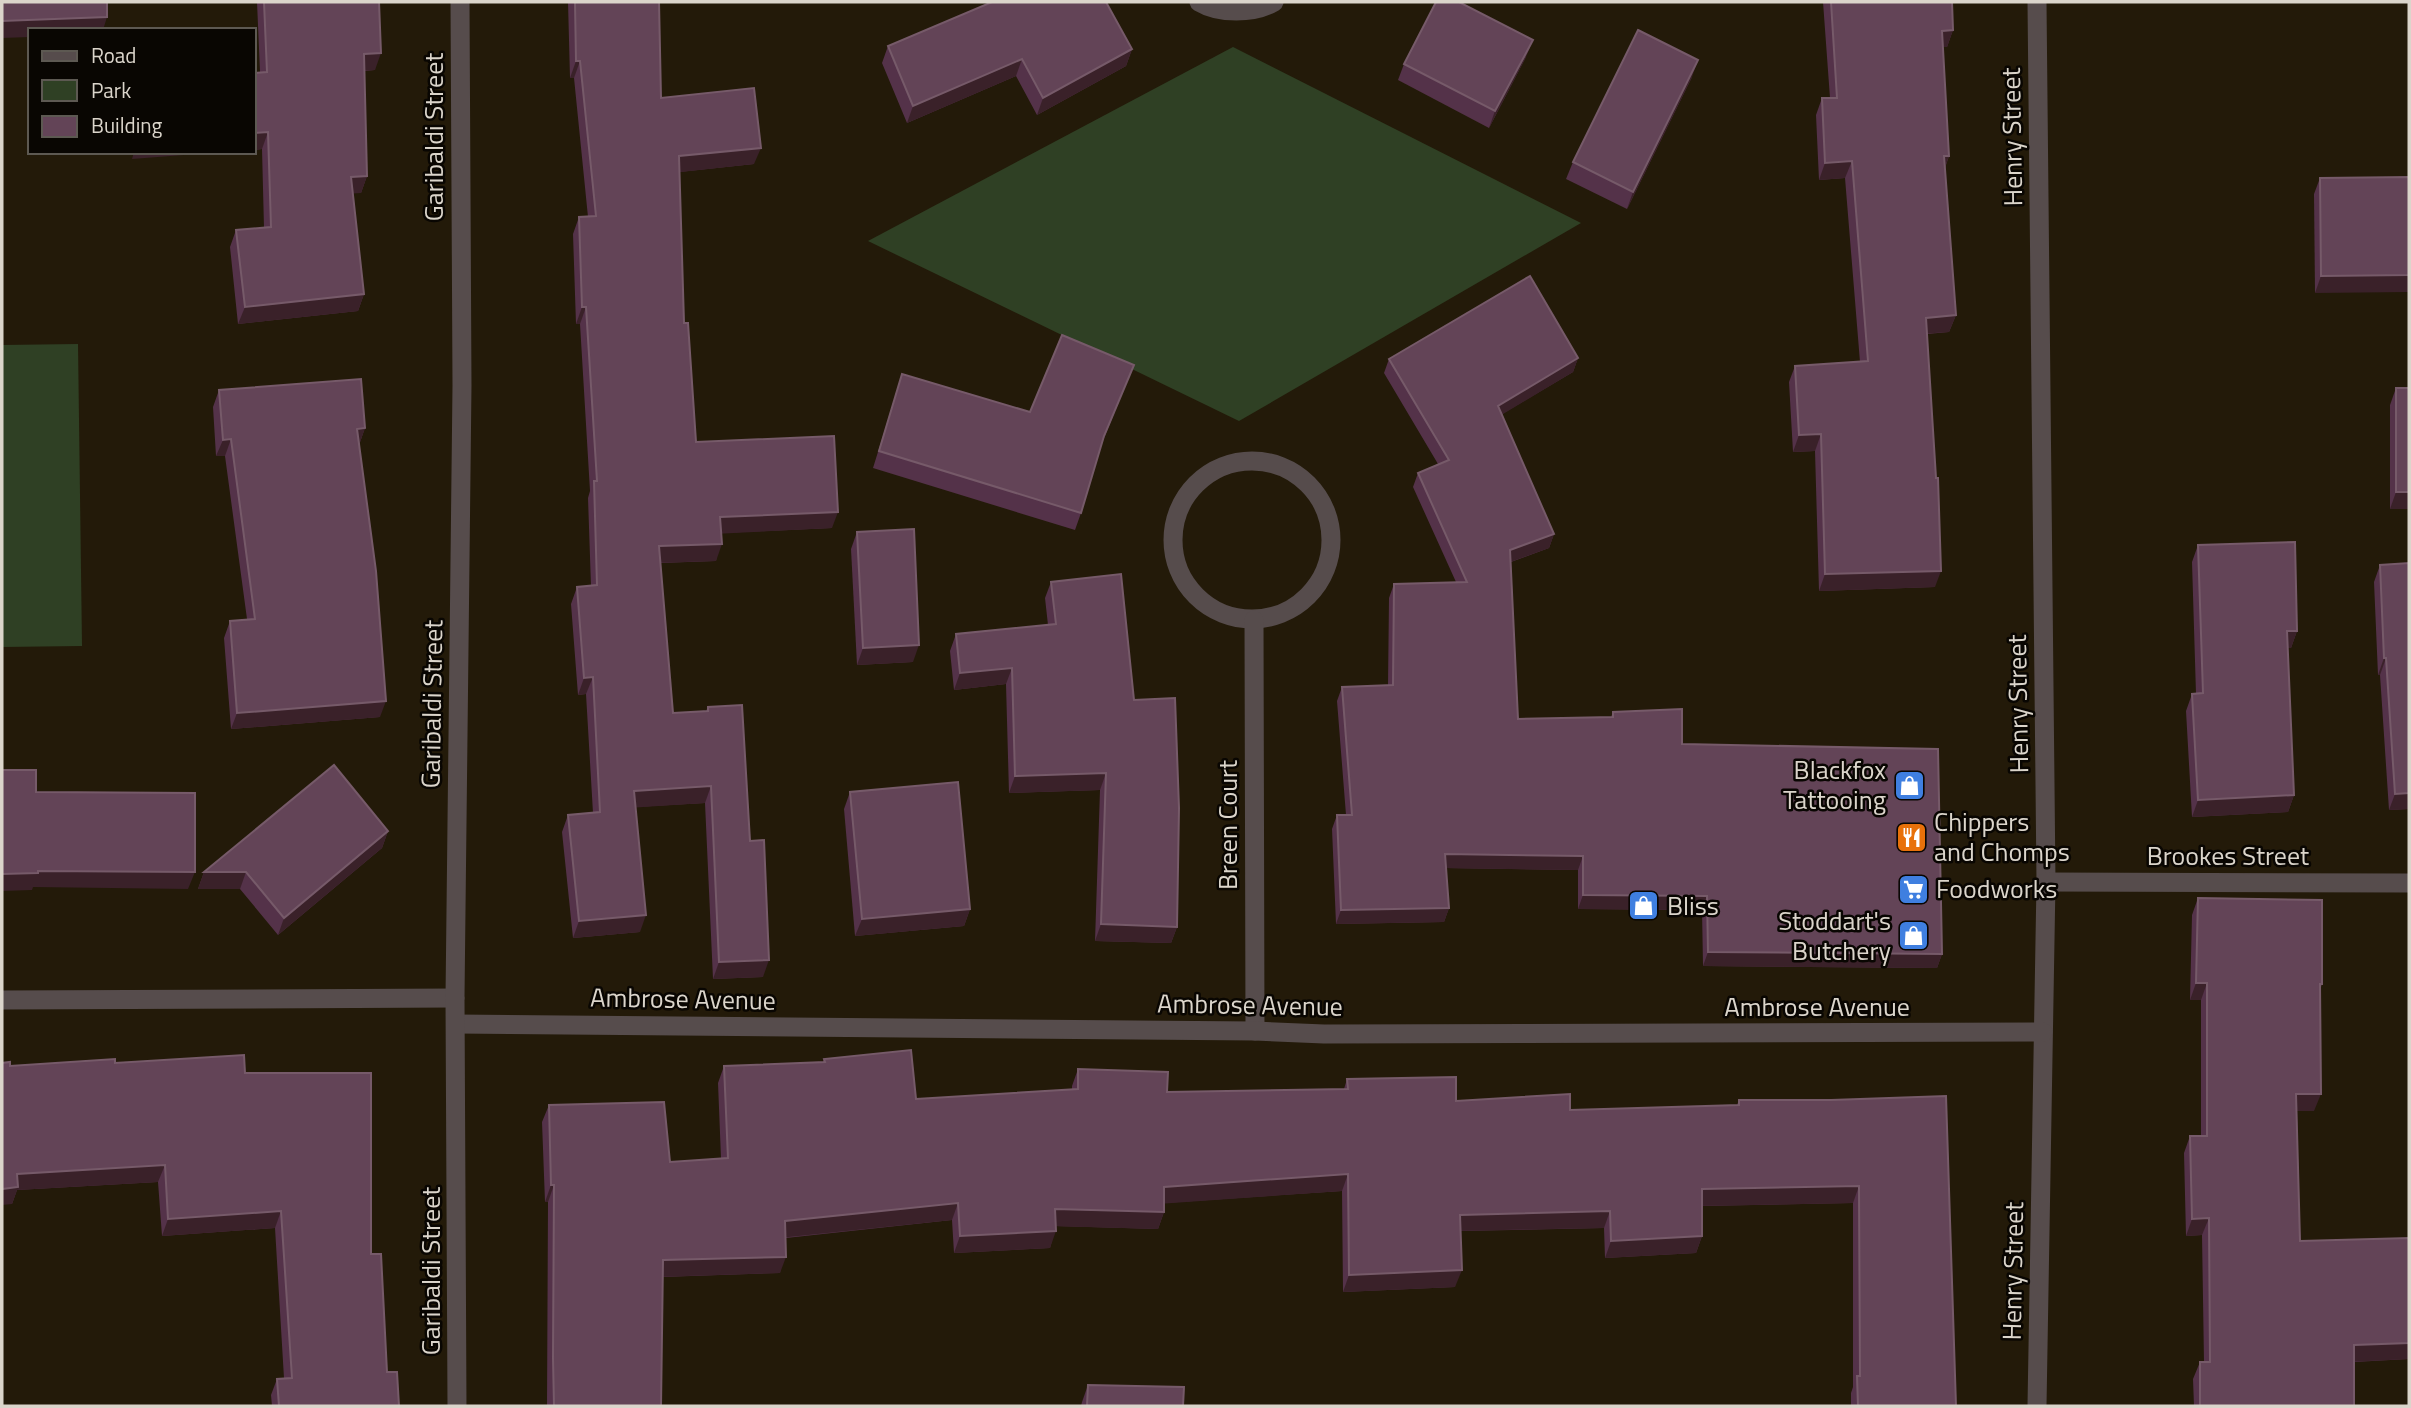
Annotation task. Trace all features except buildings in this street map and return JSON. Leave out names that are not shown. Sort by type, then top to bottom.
[{"type":"street","name":"Garibaldi Street","points":[[457,1406],[455,998],[462,385],[460,2]]},
{"type":"street","points":[[1199,2],[1205,6],[1234,11],[1268,6],[1274,2]]},
{"type":"street","name":"Henry Street","points":[[2037,2],[2046,882],[2037,1406]]},
{"type":"street","points":[[1252,459],[1279,464],[1303,478],[1322,499],[1332,532],[1330,560],[1319,585],[1299,605],[1274,617],[1254,620],[1226,616],[1202,602],[1184,581],[1174,555],[1175,518],[1187,493],[1207,473],[1232,462],[1252,459]]},
{"type":"street","name":"Breen Court","points":[[1254,620],[1255,1031]]},
{"type":"street","name":"Brookes Street","points":[[2046,882],[2409,883]]},
{"type":"street","points":[[2,1000],[455,998]]},
{"type":"street","name":"Ambrose Avenue","points":[[456,1024],[1255,1031],[1324,1034],[2043,1032]]},
{"type":"green space","points":[[1233,47],[1581,223],[1239,421],[868,241]]},
{"type":"green space","points":[[78,344],[82,646],[2,647],[2,345]]},
{"type":"place","name":"Blackfox Tattooing","points":[[1909,785]]},
{"type":"place","name":"Chippers and Chomps","points":[[1911,837]]},
{"type":"place","name":"Foodworks","points":[[1913,889]]},
{"type":"place","name":"Bliss","points":[[1644,906]]},
{"type":"place","name":"Stoddart's Butchery","points":[[1914,936]]}]
